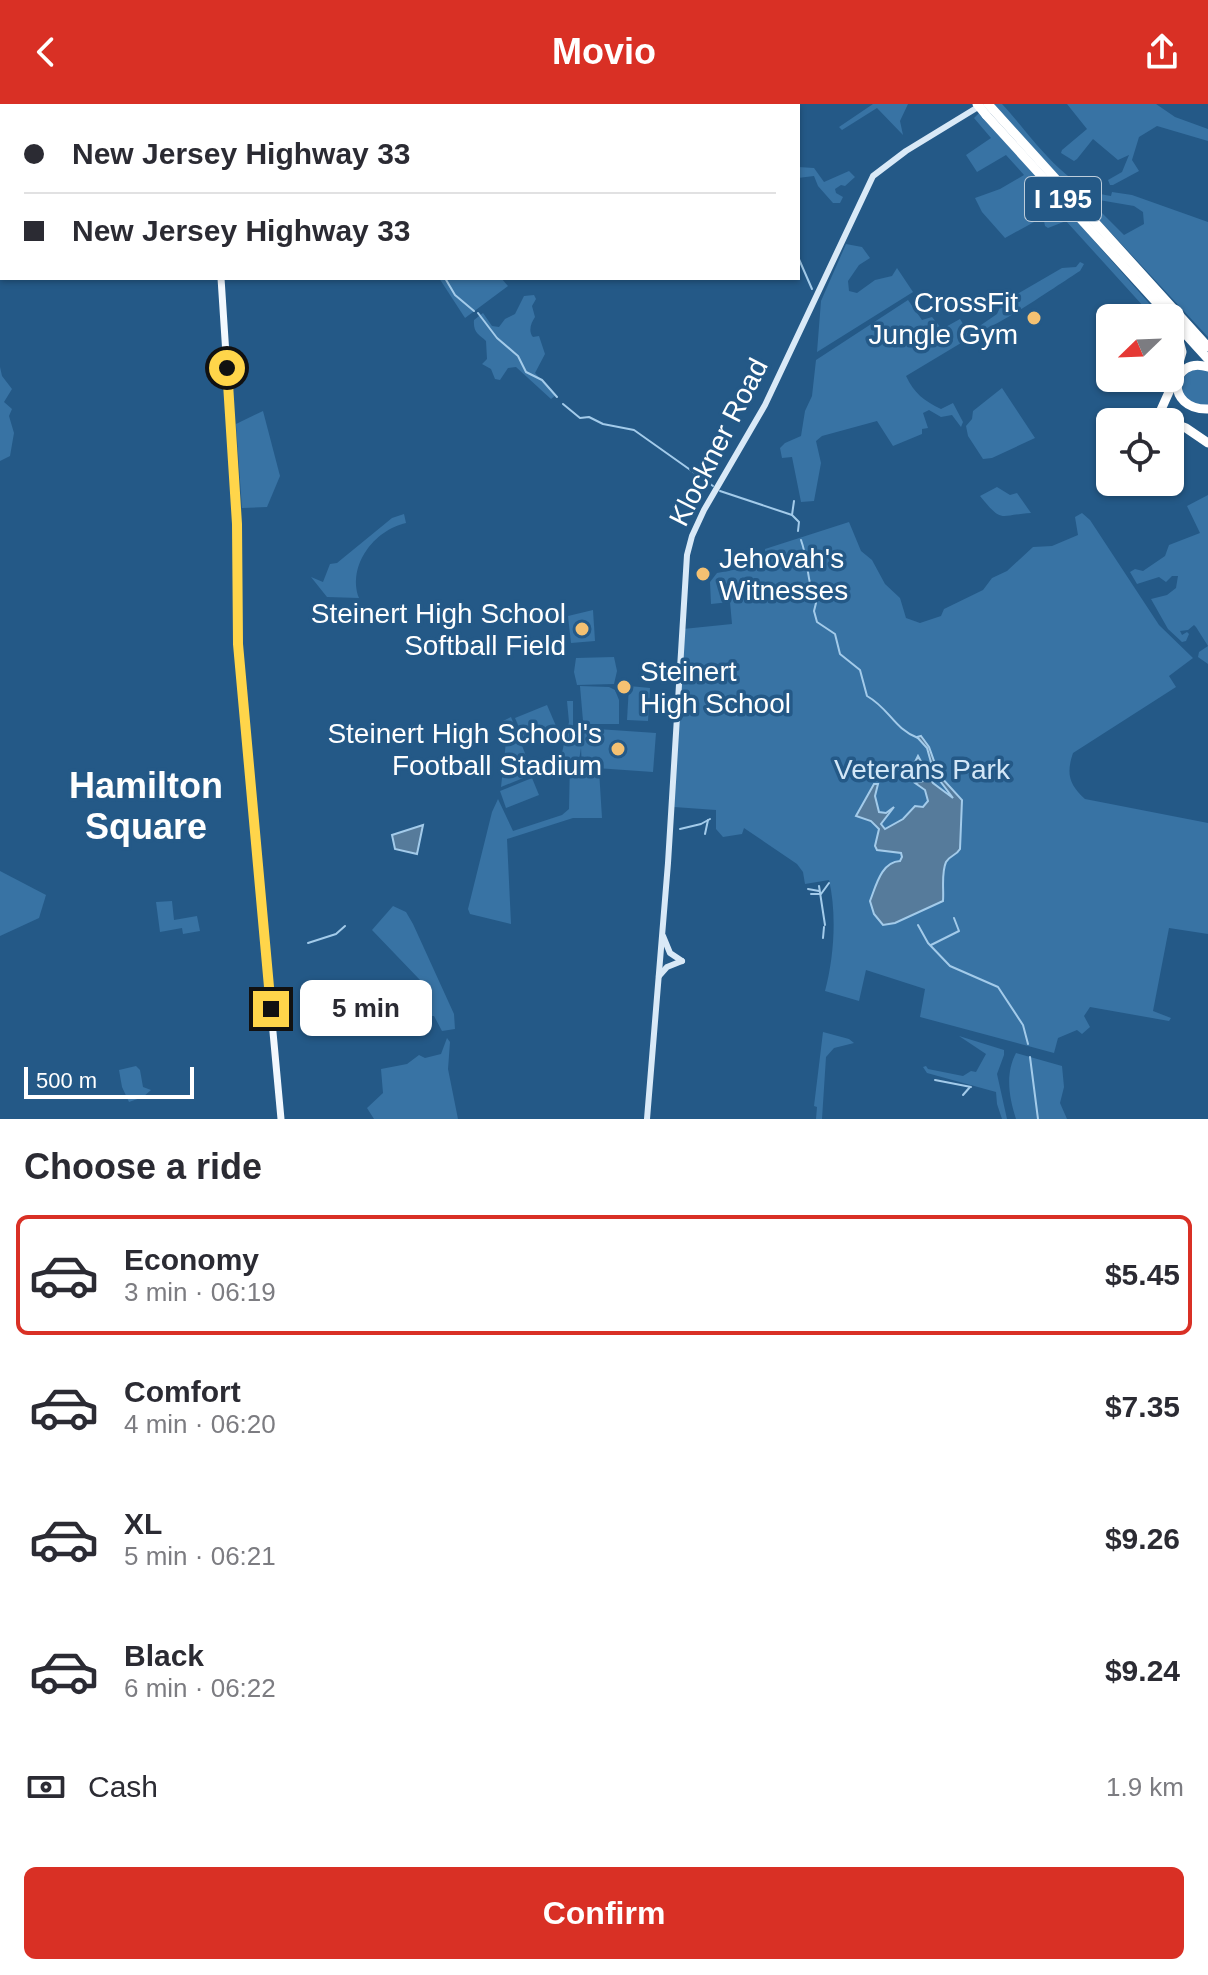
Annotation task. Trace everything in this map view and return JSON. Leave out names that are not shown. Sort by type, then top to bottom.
[{"type":"highway","name":"I 195","points":[[977,104],[988,108],[1208,359]]},
{"type":"highway","name":"I 195","points":[[1142,281],[1208,347]]},
{"type":"highway","points":[[1142,281],[1158,304]]},
{"type":"highway","points":[[1142,281],[1208,340]]},
{"type":"highway","points":[[1208,367],[1197,365],[1187,368],[1179,375],[1176,385],[1178,395],[1184,402],[1195,408],[1208,409]]},
{"type":"highway","points":[[1184,427],[1208,443]]},
{"type":"main road","name":"Klockner Road","points":[[647,1119],[668,863],[683,601],[687,555],[693,533],[768,399],[873,176],[906,151],[988,108]]},
{"type":"main road","points":[[221,280],[237,505],[238,652],[281,1119]]},
{"type":"main road","points":[[658,978],[667,967],[682,961],[666,947],[661,929]]},
{"type":"green space","points":[[873,104],[908,104],[900,121],[903,135],[877,108],[842,130],[839,127]]},
{"type":"green space","points":[[995,104],[1002,104],[1051,160],[1079,184],[1111,196],[1112,192],[1132,195],[1208,222],[1208,337],[1184,311],[1184,304],[1177,304],[994,107]],"holes":[[[1093,199],[1134,206],[1143,212],[1144,224],[1124,235],[1093,204]]]},
{"type":"green space","points":[[1067,104],[1156,104],[1175,117],[1208,129],[1208,141],[1157,126],[1139,137],[1132,160],[1139,171],[1110,185],[1108,180],[1122,172],[1129,155],[1118,160],[1093,139],[1074,161],[1061,153],[1087,129]]},
{"type":"green space","points":[[979,113],[1063,206],[1005,238],[982,212],[975,198],[1000,189],[1024,175],[1006,155],[977,172],[966,155],[991,138],[974,118]]},
{"type":"green space","points":[[800,167],[814,168],[824,182],[849,171],[855,177],[845,186],[835,189],[843,197],[840,203],[833,203],[818,186],[814,176],[800,178]]},
{"type":"green space","points":[[1067,210],[1150,304],[1141,304],[1066,221],[1048,228],[1044,221]]},
{"type":"green space","points":[[846,244],[862,247],[870,258],[859,265],[848,281],[849,291],[857,293],[875,280],[892,276],[897,268],[913,292],[817,352],[821,301]]},
{"type":"green space","points":[[1080,262],[1084,264],[1080,271],[1011,315],[977,331],[997,314],[1002,303],[1062,268],[1076,267]]},
{"type":"green space","points":[[440,280],[503,280],[508,286],[465,318]]},
{"type":"green space","points":[[534,295],[536,299],[532,306],[535,317],[531,332],[533,337],[539,336],[545,354],[535,373],[556,395],[551,399],[516,367],[508,368],[500,380],[495,379],[491,369],[482,364],[487,359],[486,341],[474,328],[474,320],[483,313],[492,326],[499,327],[505,319],[515,314],[524,296]]},
{"type":"green space","points":[[908,300],[922,320],[932,317],[942,329],[960,319],[971,337],[906,376],[916,392],[929,403],[941,409],[953,403],[963,422],[961,427],[952,415],[941,417],[929,410],[923,413],[928,428],[922,429],[922,434],[893,446],[877,421],[822,436],[816,441],[821,463],[814,501],[801,502],[792,457],[782,458],[780,448],[801,436],[805,411],[812,396],[816,360]]},
{"type":"green space","points":[[0,367],[2,376],[12,389],[4,402],[12,409],[9,416],[14,433],[10,456],[0,461]]},
{"type":"green space","points":[[1194,368],[1208,371],[1208,407],[1183,399],[1186,375]]},
{"type":"green space","points":[[1002,388],[1035,438],[992,458],[983,459],[968,436],[966,426],[972,419],[973,411]]},
{"type":"green space","points":[[263,411],[280,476],[267,507],[242,508],[236,424]]},
{"type":"green space","points":[[997,487],[1010,495],[1017,493],[1031,513],[1002,516],[993,511],[980,496]]},
{"type":"green space","points":[[1208,495],[1208,646],[1194,625],[1180,631],[1182,635],[1189,634],[1182,642],[1168,629],[1151,599],[1167,595],[1176,588],[1178,576],[1172,576],[1166,582],[1159,577],[1137,584],[1130,572],[1135,569],[1143,571],[1165,556],[1169,545],[1200,533],[1187,506]]},
{"type":"green space","name":"Veterans Park","points":[[1082,513],[1090,520],[1159,625],[1193,658],[1169,676],[1176,687],[1073,753],[1070,767],[1072,783],[1085,799],[1208,823],[1208,934],[1169,928],[1153,1011],[1171,1018],[1169,1021],[1090,1007],[1084,1016],[1090,1027],[1082,1034],[1077,1030],[1058,1038],[1054,1053],[920,1017],[925,989],[866,970],[859,1001],[825,991],[833,936],[829,880],[805,884],[803,872],[797,864],[744,828],[742,834],[723,837],[716,829],[716,810],[674,807],[683,629],[732,624],[730,602],[711,604],[710,582],[717,573],[738,569],[739,555],[742,553],[749,555],[755,568],[767,567],[765,549],[849,522],[861,551],[872,560],[885,584],[900,598],[906,618],[920,623],[941,616],[944,609],[983,590],[992,578],[1007,571],[1033,547],[1052,546],[1078,535],[1075,517]]},
{"type":"green space","points":[[404,514],[406,523],[383,533],[360,562],[356,586],[359,598],[327,597],[311,577],[323,582],[330,564],[337,563],[392,518]]},
{"type":"green space","name":"Steinert High School Softball Field","points":[[593,610],[595,641],[571,643],[568,616]]},
{"type":"green space","points":[[1208,646],[1208,664],[1198,657],[1199,652]]},
{"type":"green space","points":[[614,657],[617,671],[614,684],[577,685],[574,672],[576,658]]},
{"type":"green space","points":[[580,686],[615,690],[619,700],[619,724],[586,724],[583,721]]},
{"type":"green space","points":[[629,686],[650,688],[648,721],[627,720]]},
{"type":"green space","points":[[567,701],[573,701],[573,734],[581,745],[583,728],[656,733],[653,772],[584,767],[599,770],[602,818],[573,818],[507,839],[511,924],[470,914],[468,909],[498,799],[513,831],[562,815],[569,809],[570,762],[546,760],[547,757],[561,757],[569,722]]},
{"type":"green space","points":[[547,705],[556,726],[524,739],[515,718]]},
{"type":"green space","points":[[511,717],[533,774],[501,787],[506,742],[503,721]]},
{"type":"green space","points":[[532,778],[539,795],[506,808],[500,791]]},
{"type":"green space","points":[[0,871],[46,895],[39,918],[0,936]]},
{"type":"green space","points":[[172,901],[174,920],[197,916],[200,931],[183,934],[182,928],[160,932],[156,902]]},
{"type":"green space","points":[[393,906],[406,912],[413,924],[454,1014],[455,1029],[442,1031],[434,1016],[428,1016],[420,980],[372,930]]},
{"type":"green space","points":[[823,1032],[854,1043],[834,1048],[826,1057],[822,1119],[816,1119],[817,1107],[814,1106]]},
{"type":"green space","points":[[959,1036],[1004,1050],[997,1074],[1007,1119],[1002,1119],[996,1092],[927,1073],[923,1067],[963,1076],[971,1071],[976,1072],[986,1054]]},
{"type":"green space","points":[[447,1038],[450,1042],[448,1069],[458,1119],[374,1119],[367,1108],[383,1093],[381,1069],[407,1064],[419,1055],[425,1058],[441,1054]]},
{"type":"green space","points":[[1016,1053],[1062,1066],[1064,1087],[1060,1103],[1067,1119],[1016,1119],[1009,1086],[1010,1069]]},
{"type":"green space","points":[[136,1066],[140,1070],[143,1087],[151,1090],[129,1102],[119,1070]]},
{"type":"shaded area","points":[[921,736],[929,747],[939,775],[962,800],[960,849],[944,866],[943,901],[895,923],[883,925],[874,914],[870,901],[884,870],[902,857],[901,853],[877,850],[879,829],[871,821],[856,816],[874,784],[878,784],[875,796],[879,812],[886,813],[894,807],[881,824],[885,829],[903,819],[915,806],[923,807],[928,801],[925,790],[915,783],[923,781],[915,762],[918,756],[933,783],[953,798],[934,773],[927,748],[917,737]]},
{"type":"shaded area","points":[[423,825],[417,854],[395,849],[392,835]]},
{"type":"waterway","points":[[800,262],[812,289]]},
{"type":"waterway","points":[[446,280],[455,295],[474,311]]},
{"type":"waterway","points":[[478,313],[497,338],[518,356],[526,372],[542,380],[557,397]]},
{"type":"waterway","points":[[563,404],[580,418],[589,417],[603,424],[634,430],[713,486]]},
{"type":"waterway","points":[[720,491],[792,515]]},
{"type":"waterway","points":[[794,501],[792,515],[799,522],[798,531]]},
{"type":"waterway","points":[[801,540],[816,603],[814,611],[817,622],[835,634],[840,654],[860,670],[867,696],[903,729],[918,738]]},
{"type":"waterway","points":[[680,829],[710,819]]},
{"type":"waterway","points":[[705,834],[708,820]]},
{"type":"waterway","points":[[811,894],[821,894],[829,883]]},
{"type":"waterway","points":[[819,886],[825,925]]},
{"type":"waterway","points":[[808,889],[819,891]]},
{"type":"waterway","points":[[931,945],[959,931],[954,918]]},
{"type":"waterway","points":[[918,925],[928,943],[950,966],[998,987],[1023,1025],[1028,1044]]},
{"type":"waterway","points":[[308,943],[336,934],[345,926]]},
{"type":"waterway","points":[[823,938],[824,927]]},
{"type":"waterway","points":[[1030,1057],[1038,1119]]},
{"type":"waterway","points":[[935,1080],[971,1087]]},
{"type":"waterway","points":[[963,1095],[970,1087]]},
{"type":"place","name":"CrossFit Jungle Gym","points":[[1034,318]]},
{"type":"place","name":"Jehovah's Witnesses","points":[[703,574]]},
{"type":"place","name":"Steinert High School Softball Field","points":[[582,629]]},
{"type":"place","name":"Steinert High School","points":[[624,687]]},
{"type":"place","name":"Steinert High School's Football Stadium","points":[[618,749]]},
{"type":"district","name":"Hamilton Square","points":[[146,806]]},
{"type":"route","points":[[227,368],[237,524],[238,644],[271,1009]]}]
